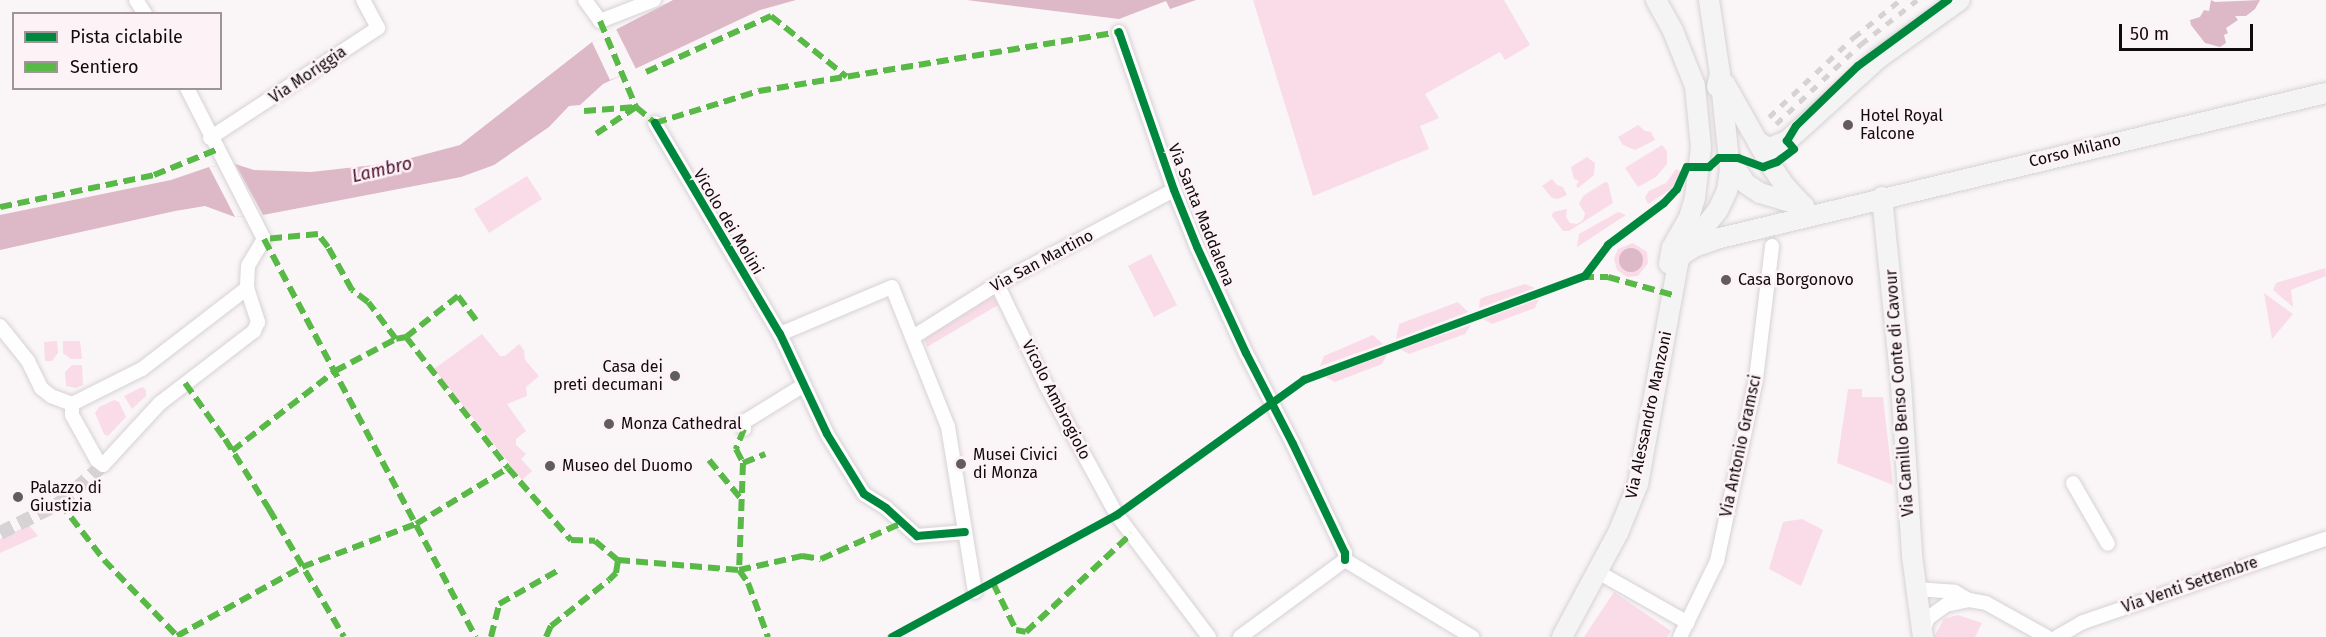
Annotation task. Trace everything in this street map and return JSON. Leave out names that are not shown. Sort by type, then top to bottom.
[{"type":"street","name":"Via Moriggia","points":[[210,138],[378,28],[363,0]]},
{"type":"street","points":[[585,0],[600,21],[654,0]]},
{"type":"street","points":[[1656,0],[1673,31],[1695,86],[1712,109],[1725,138]]},
{"type":"street","points":[[1709,0],[1729,158],[1745,183],[1777,199],[1824,213]]},
{"type":"street","points":[[1758,142],[1769,148],[1787,141],[1880,57],[1960,0]]},
{"type":"street","name":"Via Santa Maddalena","points":[[1119,32],[1174,190],[1245,353],[1331,523],[1345,553],[1345,560]]},
{"type":"street","points":[[1720,74],[1701,147],[1695,198],[1697,210],[1708,222],[1732,231],[1769,236]]},
{"type":"street","points":[[1720,74],[1736,107],[1785,186],[1803,205]]},
{"type":"street","points":[[1695,86],[1701,147]]},
{"type":"street","points":[[72,404],[72,415],[97,460],[103,465],[160,403],[254,331],[258,322],[247,288],[249,266],[264,239],[221,160],[188,90]]},
{"type":"street","name":"Corso Milano","points":[[1769,236],[1824,213],[1882,198],[2326,93]]},
{"type":"street","name":"Vicolo dei Molini","points":[[655,123],[780,334],[827,434],[864,494],[886,508],[917,536],[965,532]]},
{"type":"street","name":"Via Alessandro Manzoni","points":[[1562,637],[1624,521],[1638,484],[1674,287],[1682,255],[1708,222],[1727,191],[1729,158]]},
{"type":"street","name":"Via San Martino","points":[[913,337],[998,284],[1174,190]]},
{"type":"street","points":[[1674,287],[1668,260],[1695,198]]},
{"type":"street","name":"Via Camillo Benso Conte di Cavour","points":[[1882,198],[1901,384],[1916,589],[1923,635]]},
{"type":"street","points":[[1682,255],[1706,242],[1769,236]]},
{"type":"street","name":"Via Antonio Gramsci","points":[[1680,637],[1717,561],[1756,379],[1769,236]]},
{"type":"street","name":"Vicolo Ambrogiolo","points":[[998,284],[1046,385],[1117,515],[1209,637]]},
{"type":"street","points":[[780,334],[892,287],[948,427],[975,592]]},
{"type":"street","points":[[72,404],[142,369],[247,288]]},
{"type":"street","points":[[0,326],[28,361],[42,388],[72,404]]},
{"type":"street","points":[[744,429],[744,422],[804,385]]},
{"type":"street","points":[[2073,483],[2108,544]]},
{"type":"street","name":"Via Venti Settembre","points":[[2057,637],[2062,632],[2083,622],[2326,539]]},
{"type":"street","points":[[1240,637],[1345,560],[1472,637]]},
{"type":"street","points":[[1598,572],[1688,623]]},
{"type":"street","points":[[1916,589],[1955,591],[1969,600]]},
{"type":"street","points":[[1923,635],[1928,618],[1946,605],[1969,600],[1986,603],[2047,637]]},
{"type":"shaded area","points":[[1253,0],[1504,0],[1530,45],[1505,60],[1500,52],[1425,94],[1439,118],[1420,126],[1429,149],[1313,196]]},
{"type":"shaded area","points":[[1638,125],[1645,131],[1651,132],[1655,140],[1635,150],[1623,145],[1618,137]]},
{"type":"shaded area","points":[[1662,145],[1667,151],[1667,164],[1656,177],[1638,187],[1625,168]]},
{"type":"shaded area","points":[[1587,157],[1595,163],[1594,175],[1578,188],[1576,186],[1579,181],[1574,179],[1571,167]]},
{"type":"shaded area","points":[[1676,169],[1683,173],[1671,189],[1648,204],[1645,197],[1649,191],[1666,183]]},
{"type":"shaded area","points":[[527,176],[542,199],[489,233],[474,209]]},
{"type":"shaded area","points":[[1552,179],[1557,185],[1563,187],[1567,195],[1558,199],[1552,198],[1542,186]]},
{"type":"shaded area","points":[[1605,182],[1608,183],[1613,203],[1569,231],[1563,231],[1552,216],[1553,212],[1567,209],[1566,217],[1570,223],[1577,224],[1583,220],[1585,213],[1579,204],[1583,196]]},
{"type":"shaded area","points":[[1618,212],[1626,215],[1577,247],[1579,234]]},
{"type":"shaded area","points":[[1633,243],[1647,252],[1648,263],[1638,276],[1627,277],[1617,270],[1614,259],[1618,249]],"holes":[[[1629,248],[1637,250],[1643,263],[1627,271],[1622,266]]]},
{"type":"shaded area","points":[[1151,254],[1177,305],[1154,317],[1128,266]]},
{"type":"shaded area","points":[[2325,268],[2326,276],[2291,290],[2293,307],[2273,290],[2276,283]]},
{"type":"shaded area","points":[[1525,284],[1535,288],[1479,308],[1480,299]]},
{"type":"shaded area","points":[[991,291],[998,305],[927,347],[923,334]]},
{"type":"shaded area","points":[[2264,293],[2293,314],[2272,339]]},
{"type":"shaded area","points":[[1539,299],[1535,308],[1492,324],[1483,319]]},
{"type":"shaded area","points":[[1458,302],[1468,312],[1396,339],[1399,324]]},
{"type":"shaded area","points":[[1471,325],[1465,334],[1409,354],[1400,349]]},
{"type":"shaded area","points":[[482,334],[500,356],[505,356],[519,344],[524,350],[525,360],[539,376],[526,387],[527,396],[507,404],[526,431],[516,439],[516,445],[526,454],[521,459],[532,471],[522,480],[434,369]]},
{"type":"shaded area","points":[[1373,335],[1383,344],[1320,366],[1324,356]]},
{"type":"shaded area","points":[[57,341],[58,353],[52,361],[45,361],[44,342]]},
{"type":"shaded area","points":[[63,341],[80,341],[82,359],[71,359],[63,353]]},
{"type":"shaded area","points":[[1387,354],[1382,364],[1335,382],[1325,377]]},
{"type":"shaded area","points":[[72,365],[82,365],[83,385],[76,388],[66,386],[65,372]]},
{"type":"shaded area","points":[[142,387],[146,390],[146,396],[132,409],[124,396]]},
{"type":"shaded area","points":[[1848,389],[1862,389],[1862,397],[1883,397],[1893,485],[1837,463]]},
{"type":"shaded area","points":[[114,400],[119,402],[126,417],[108,436],[104,434],[95,413],[99,407]]},
{"type":"shaded area","points":[[1802,519],[1823,530],[1801,586],[1769,569],[1783,522]]},
{"type":"shaded area","points":[[29,525],[38,536],[0,553],[0,539]]},
{"type":"shaded area","points":[[1614,592],[1671,631],[1667,637],[1584,637]]},
{"type":"shaded area","points":[[1958,615],[1982,623],[1975,637],[1934,637],[1944,619]]},
{"type":"water","name":"Lambro","points":[[673,0],[796,0],[760,10],[603,84],[580,105],[569,106],[549,127],[494,165],[461,177],[263,215],[235,217],[205,206],[0,250],[0,215],[171,180],[209,167],[235,164],[254,170],[311,172],[392,163],[460,145],[592,42]]},
{"type":"water","points":[[967,0],[1196,0],[1170,9],[1166,1],[1119,19]]},
{"type":"water","points":[[2211,0],[2215,2],[2260,0],[2255,9],[2246,16],[2235,16],[2238,20],[2226,28],[2228,33],[2224,35],[2226,43],[2220,47],[2205,43],[2191,25],[2190,20],[2200,17],[2204,10],[2209,11]]},
{"type":"water","points":[[1631,248],[1639,252],[1643,260],[1639,268],[1631,272],[1623,268],[1619,260],[1623,252]]},
{"type":"pier","points":[[616,29],[636,69],[610,80],[592,42]]},
{"type":"pier","points":[[235,164],[263,215],[235,217],[209,167]]},
{"type":"tunnel","points":[[0,533],[60,503],[103,465]]},
{"type":"railway","points":[[1769,117],[1854,37],[1900,0]]},
{"type":"railway","points":[[1776,124],[1861,44],[1917,0]]},
{"type":"marked path","points":[[646,72],[771,16],[847,77]]},
{"type":"marked path","points":[[600,21],[636,107],[655,123],[759,91],[1119,32]]},
{"type":"marked path","points":[[584,111],[636,107],[596,134]]},
{"type":"marked path","points":[[0,207],[154,175],[216,150]]},
{"type":"marked path","points":[[476,320],[458,296],[406,337],[396,339],[368,302],[352,290],[328,247],[318,234],[264,239],[476,637]]},
{"type":"marked path","points":[[1582,277],[1608,277],[1673,295]]},
{"type":"marked path","points":[[406,337],[508,468],[571,540],[595,541],[618,560],[739,570],[802,556],[821,559],[902,523]]},
{"type":"marked path","points":[[232,451],[335,371],[396,339]]},
{"type":"marked path","points":[[185,383],[225,439],[269,509],[344,637]]},
{"type":"marked path","points":[[744,429],[736,449],[743,463],[739,570],[748,583],[768,637]]},
{"type":"marked path","points":[[743,463],[765,454]]},
{"type":"marked path","points":[[709,460],[742,500]]},
{"type":"marked path","points":[[177,636],[302,567],[416,524],[508,468]]},
{"type":"marked path","points":[[60,503],[104,560],[178,637]]},
{"type":"marked path","points":[[993,583],[1016,630],[1026,632],[1131,534]]},
{"type":"marked path","points":[[546,637],[551,626],[616,573],[618,560]]},
{"type":"marked path","points":[[491,637],[499,604],[557,571]]},
{"type":"cycle path","points":[[892,637],[1117,515],[1304,380],[1585,276],[1608,245],[1664,203],[1677,189],[1687,167],[1709,167],[1719,158],[1738,158],[1763,167],[1777,162],[1794,149],[1787,141],[1796,126],[1858,66],[1948,0]]},
{"type":"cycle path","points":[[1119,32],[1174,190],[1197,247],[1246,353],[1345,553],[1345,560]]},
{"type":"cycle path","points":[[655,123],[780,334],[827,434],[864,494],[886,508],[917,536],[965,532]]},
{"type":"place","name":"Hotel Royal Falcone","points":[[1848,125]]},
{"type":"place","name":"Casa Borgonovo","points":[[1726,280]]},
{"type":"place","name":"Casa dei preti decumani","points":[[675,376]]},
{"type":"place","name":"Monza Cathedral","points":[[609,424]]},
{"type":"place","name":"Musei Civici di Monza","points":[[961,464]]},
{"type":"place","name":"Museo del Duomo","points":[[550,466]]},
{"type":"place","name":"Palazzo di Giustizia","points":[[18,497]]}]
